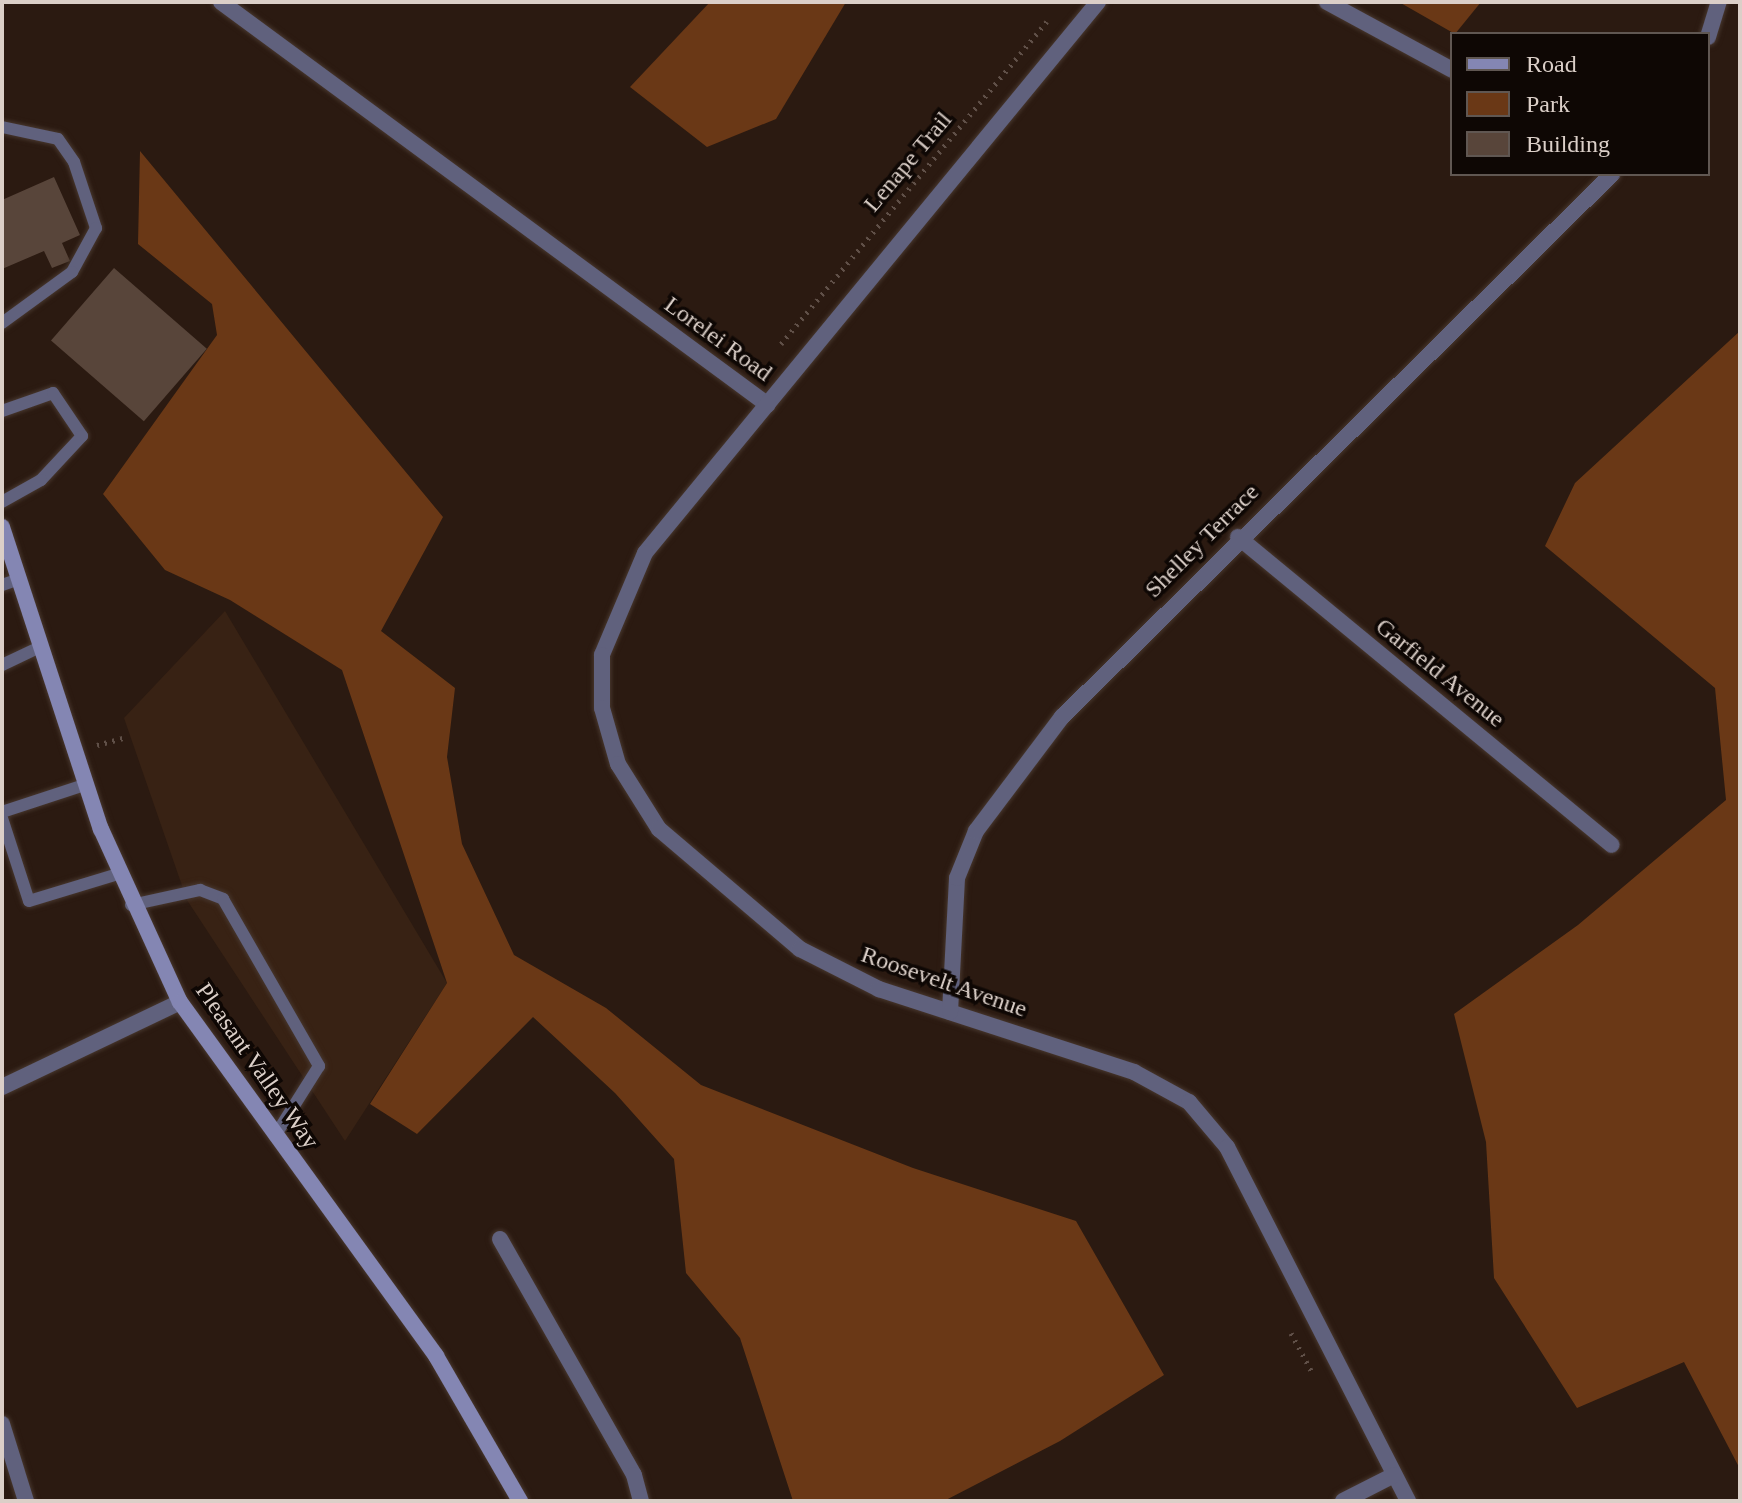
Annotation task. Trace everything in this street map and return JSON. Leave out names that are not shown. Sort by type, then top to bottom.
[{"type":"main road","name":"Pleasant Valley Way","points":[[2,527],[118,874],[180,1002],[436,1356],[520,1501]]},
{"type":"street","name":"Lorelei Road","points":[[221,2],[768,405],[1098,2]]},
{"type":"street","points":[[1327,2],[1450,69]]},
{"type":"street","points":[[1710,32],[1719,2]]},
{"type":"street","name":"Shelley Terrace","points":[[950,1012],[957,878],[976,831],[1062,717],[1238,537],[1602,177]]},
{"type":"street","name":"Roosevelt Avenue","points":[[768,405],[645,553],[616,608],[602,655],[602,695],[618,764],[659,829],[800,949],[855,980],[1134,1072],[1199,1112],[1227,1147],[1408,1501]]},
{"type":"street","name":"Garfield Avenue","points":[[1238,537],[1612,845]]},
{"type":"street","points":[[2,1087],[180,1002]]},
{"type":"street","points":[[500,1239],[634,1475],[641,1501]]},
{"type":"street","points":[[2,1424],[26,1501]]},
{"type":"street","points":[[1343,1501],[1394,1475]]},
{"type":"lane","points":[[2,127],[58,139],[96,228],[72,272],[2,323]]},
{"type":"lane","points":[[2,411],[53,393],[82,436],[41,480],[2,502]]},
{"type":"lane","points":[[2,585],[19,579]]},
{"type":"lane","points":[[2,665],[42,646]]},
{"type":"lane","points":[[87,784],[2,815],[29,901],[118,874]]},
{"type":"lane","points":[[131,905],[200,890],[223,899],[319,1066],[275,1136]]},
{"type":"path","name":"Lenape Trail","points":[[781,344],[1053,14]]},
{"type":"shaded area","points":[[225,611],[447,983],[345,1141],[187,900],[124,718]]},
{"type":"green space","points":[[710,2],[846,2],[776,119],[707,147],[630,87]]},
{"type":"green space","points":[[1399,2],[1481,2],[1457,32]]},
{"type":"green space","points":[[140,151],[443,517],[381,631],[455,688],[447,757],[462,844],[514,955],[606,1008],[701,1085],[913,1168],[1076,1221],[1164,1375],[1060,1441],[944,1501],[793,1501],[740,1338],[686,1273],[674,1159],[615,1093],[533,1017],[417,1134],[370,1104],[447,983],[342,670],[230,600],[165,570],[103,494],[217,335],[212,304],[138,244]]},
{"type":"green space","points":[[1740,331],[1740,1469],[1684,1362],[1577,1408],[1494,1278],[1486,1142],[1454,1014],[1578,925],[1726,800],[1715,688],[1545,546],[1575,483]]},
{"type":"building","points":[[54,177],[80,235],[62,243],[70,261],[52,268],[44,251],[2,269],[2,200]]},
{"type":"building","points":[[114,268],[207,349],[144,421],[51,340]]}]
